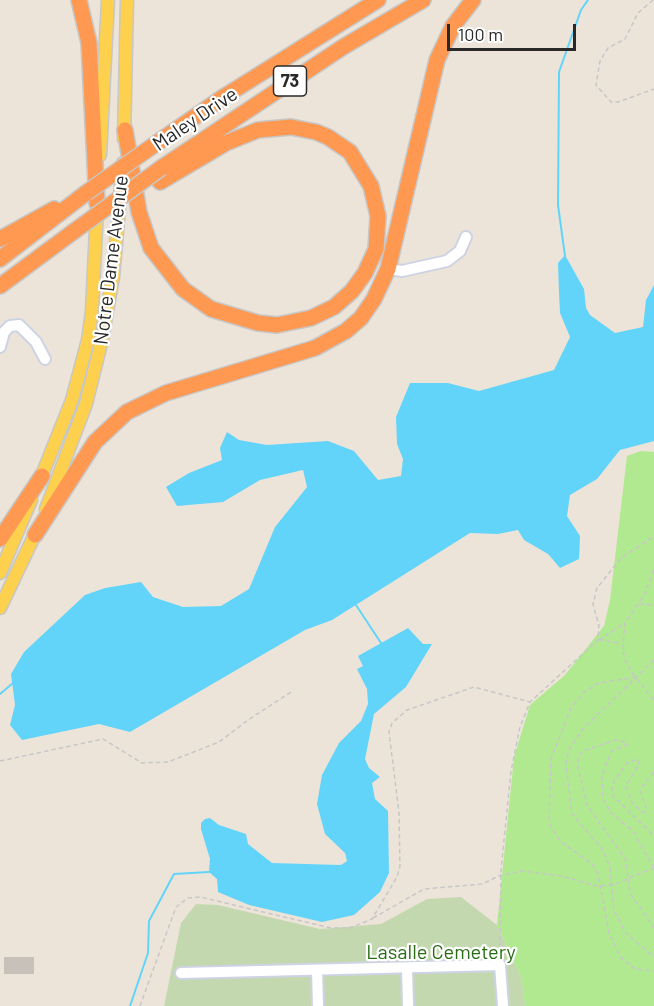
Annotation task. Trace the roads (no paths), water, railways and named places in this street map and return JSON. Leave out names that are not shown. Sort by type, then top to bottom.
[{"type":"highway","points":[[0,239],[97,202],[89,43],[79,0]]},
{"type":"highway","name":"Maley Drive","points":[[0,286],[73,232],[97,202],[154,145],[263,70],[378,0]]},
{"type":"highway","name":"Maley Drive","points":[[0,259],[97,202],[160,175],[333,53],[423,0]]},
{"type":"highway","points":[[35,535],[95,442],[127,412],[166,393],[287,358],[330,341],[361,318],[374,299],[388,269],[437,60],[453,26],[473,0]]},
{"type":"highway","points":[[125,130],[139,212],[152,248],[183,289],[210,309],[258,323],[277,325],[311,318],[334,307],[352,291],[365,273],[376,249],[378,216],[371,186],[350,152],[316,132],[291,127],[258,130],[160,175]]},
{"type":"highway","points":[[2,530],[42,476]]},
{"type":"main road","name":"Notre Dame Avenue","points":[[0,573],[72,400],[88,340],[92,311],[108,0]]},
{"type":"main road","name":"Notre Dame Avenue","points":[[0,609],[35,535],[72,444],[102,340],[113,276],[125,130],[127,0]]},
{"type":"lane","points":[[388,269],[402,271],[447,261],[460,251],[466,237]]},
{"type":"lane","points":[[0,347],[4,332],[10,326],[19,325],[36,342],[45,359]]},
{"type":"lane","points":[[181,973],[500,965],[503,1006]]},
{"type":"lane","points":[[407,968],[408,1006]]},
{"type":"lane","points":[[317,970],[318,1006]]},
{"type":"water","points":[[565,255],[584,289],[586,308],[590,315],[615,333],[643,327],[646,300],[654,285],[654,441],[620,450],[597,479],[570,495],[567,516],[580,536],[579,559],[560,568],[548,554],[524,540],[518,530],[498,534],[470,533],[332,620],[305,630],[130,732],[99,724],[22,740],[10,725],[15,705],[11,674],[24,652],[85,595],[105,588],[141,582],[153,597],[183,607],[221,606],[249,589],[275,527],[307,487],[303,470],[260,480],[223,502],[177,506],[166,487],[189,473],[222,460],[220,448],[227,432],[239,440],[267,445],[328,441],[354,451],[378,480],[401,476],[403,459],[397,444],[396,417],[410,383],[448,383],[479,391],[554,370],[570,337],[560,313],[558,263]]},
{"type":"water","points":[[408,628],[423,644],[432,644],[406,687],[374,714],[365,759],[369,768],[380,777],[372,783],[375,799],[388,811],[389,873],[380,892],[354,915],[322,922],[249,905],[218,892],[217,879],[209,872],[210,859],[201,829],[201,823],[205,819],[210,818],[219,825],[246,834],[248,844],[272,863],[341,865],[347,861],[345,853],[325,834],[317,804],[322,775],[339,743],[361,721],[368,704],[367,689],[357,669],[363,666],[358,656]]},
{"type":"waterway","points":[[565,256],[558,205],[559,72],[581,10],[588,0]]},
{"type":"waterway","points":[[356,605],[381,643]]},
{"type":"waterway","points":[[0,694],[13,683]]},
{"type":"waterway","points":[[130,1006],[148,953],[149,921],[174,874],[209,872]]},
{"type":"park label","name":"Lasalle Cemetery","points":[[441,952]]}]
